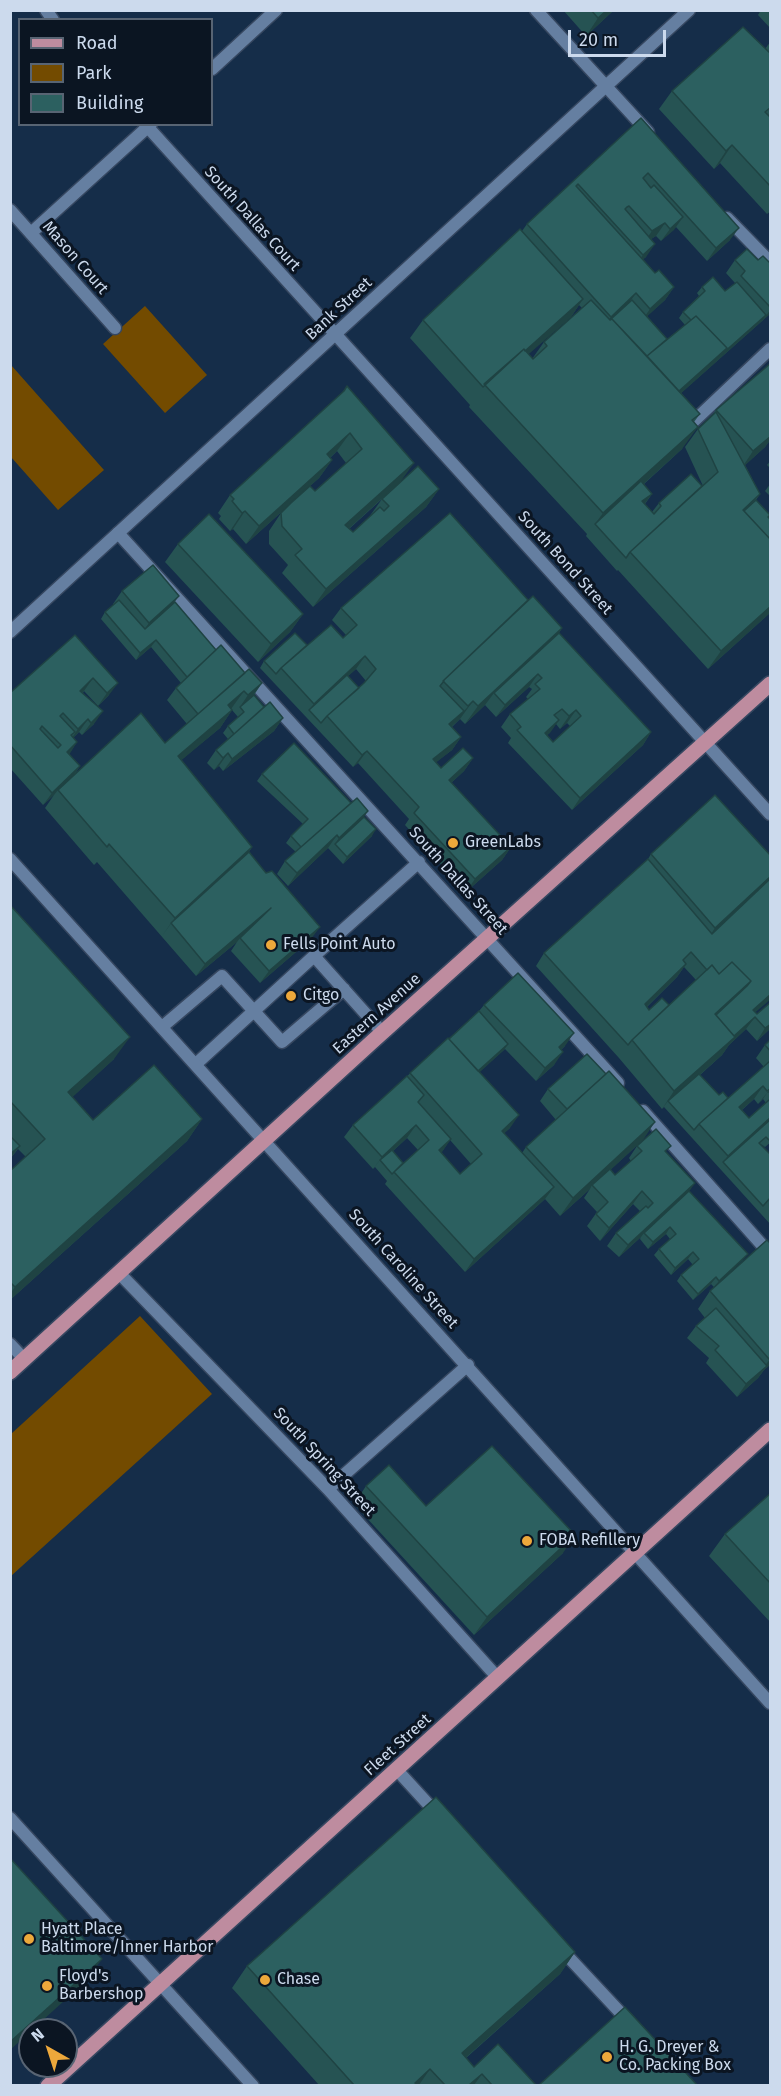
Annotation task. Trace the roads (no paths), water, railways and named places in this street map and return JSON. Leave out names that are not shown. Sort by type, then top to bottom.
[{"type":"main road","name":"Eastern Avenue","points":[[10,1372],[120,1274],[382,1032],[489,939],[771,684]]},
{"type":"main road","name":"Fleet Street","points":[[48,2085],[771,1430]]},
{"type":"street","points":[[213,68],[276,10]]},
{"type":"street","points":[[536,10],[655,140]]},
{"type":"street","name":"Bank Street","points":[[10,632],[689,10]]},
{"type":"street","points":[[31,233],[148,126]]},
{"type":"street","name":"South Dallas Court","points":[[148,126],[334,335]]},
{"type":"street","points":[[716,206],[771,262]]},
{"type":"street","name":"Mason Court","points":[[10,210],[115,328]]},
{"type":"street","name":"South Bond Street","points":[[334,335],[771,814]]},
{"type":"street","points":[[694,421],[771,349]]},
{"type":"street","name":"South Dallas Street","points":[[117,533],[489,939],[771,1254]]},
{"type":"street","name":"South Caroline Street","points":[[10,859],[771,1702]]},
{"type":"street","points":[[196,1064],[419,862]]},
{"type":"street","points":[[314,956],[382,1032]]},
{"type":"street","points":[[162,1027],[222,976],[282,1042],[344,989]]},
{"type":"street","name":"South Spring Street","points":[[120,1274],[328,1488],[498,1678]]},
{"type":"street","points":[[10,1344],[25,1360]]},
{"type":"street","points":[[328,1488],[468,1365]]},
{"type":"street","points":[[397,1770],[450,1828]]},
{"type":"street","points":[[10,1818],[161,1984],[245,2083]]},
{"type":"street","points":[[553,1939],[640,2034]]},
{"type":"place","name":"GreenLabs","points":[[453,843]]},
{"type":"place","name":"Fells Point Auto","points":[[271,945]]},
{"type":"place","name":"Citgo","points":[[291,996]]},
{"type":"place","name":"FOBA Refillery","points":[[527,1541]]},
{"type":"place","name":"Hyatt Place Baltimore/Inner Harbor","points":[[29,1939]]},
{"type":"place","name":"Chase","points":[[265,1980]]},
{"type":"place","name":"Floyd's Barbershop","points":[[47,1986]]},
{"type":"place","name":"H. G. Dreyer & Co. Packing Box","points":[[607,2057]]}]
